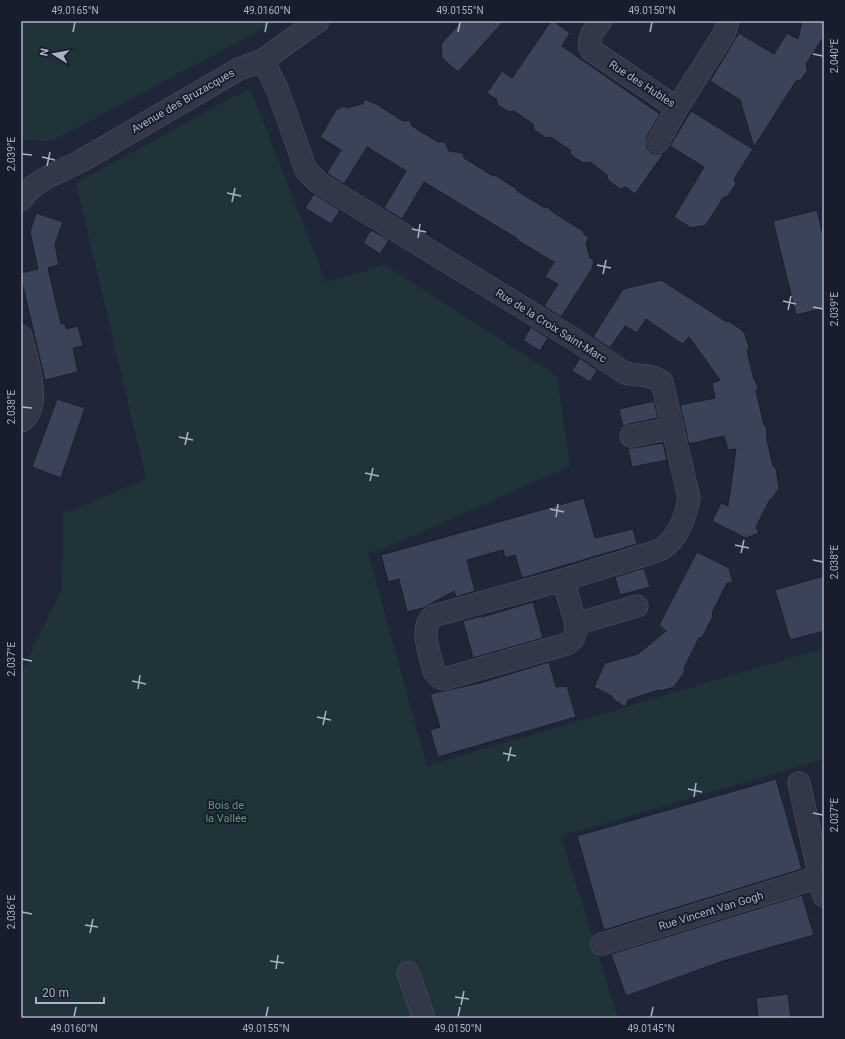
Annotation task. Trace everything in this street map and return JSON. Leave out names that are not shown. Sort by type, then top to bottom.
[{"type":"street","name":"Avenue des Bruzacques","points":[[21,200],[26,192],[32,187],[69,168],[239,69],[263,60],[318,21]]},
{"type":"street","name":"Rue des Hubles","points":[[601,21],[590,36],[589,41],[592,50],[677,108],[724,34],[728,21]]},
{"type":"street","name":"Rue de la Croix Saint-Marc","points":[[263,60],[278,91],[306,170],[319,183],[565,334],[625,373],[634,376],[657,378],[662,382],[689,498],[687,510],[682,522],[671,541],[662,548],[651,553],[563,580],[433,616],[426,625],[425,631],[434,671],[440,678],[444,679],[567,644],[574,638],[576,624]]},
{"type":"street","points":[[658,142],[677,108]]},
{"type":"street","points":[[21,336],[32,390],[31,406],[25,419],[21,422]]},
{"type":"street","points":[[631,436],[673,428]]},
{"type":"street","points":[[563,580],[576,624],[637,606]]},
{"type":"street","points":[[799,783],[822,887]]},
{"type":"street","name":"Rue Vincent Van Gogh","points":[[602,944],[822,887]]},
{"type":"street","points":[[408,973],[424,1018]]},
{"type":"green space","points":[[21,21],[277,21],[52,141],[21,140]]},
{"type":"green space","name":"Bois de la Vallée","points":[[250,88],[326,282],[385,265],[557,376],[570,466],[388,547],[368,553],[427,766],[824,648],[824,759],[561,836],[618,1018],[21,1018],[21,673],[62,589],[63,514],[146,479],[76,183]]},
{"type":"building","points":[[462,21],[504,21],[458,72],[442,58],[441,44]]},
{"type":"building","points":[[551,21],[570,33],[562,46],[660,114],[647,136],[646,143],[647,148],[652,153],[664,153],[635,194],[626,187],[620,189],[608,180],[607,175],[590,162],[583,163],[571,155],[570,150],[551,137],[546,138],[534,130],[533,124],[514,111],[509,112],[498,105],[496,99],[487,93],[502,71],[512,78]]},
{"type":"building","points":[[802,21],[824,21],[824,36],[806,64],[807,71],[801,80],[796,81],[754,147],[740,100],[710,81],[739,33],[774,54],[787,33],[798,39]]},
{"type":"building","points":[[365,99],[373,102],[403,121],[410,120],[412,126],[438,142],[445,142],[449,151],[463,153],[464,158],[493,176],[495,175],[516,188],[517,191],[545,208],[547,207],[583,231],[584,234],[589,237],[586,243],[590,258],[594,260],[592,269],[561,317],[544,306],[558,284],[545,277],[554,262],[517,240],[518,239],[424,182],[402,219],[384,208],[406,171],[367,147],[344,184],[327,173],[341,150],[320,137],[336,110],[344,106],[347,108],[362,104]]},
{"type":"building","points":[[691,111],[753,149],[734,179],[736,184],[728,196],[723,198],[706,225],[691,228],[674,217],[704,167],[670,146]]},
{"type":"building","points":[[314,194],[340,210],[331,224],[305,208]]},
{"type":"building","points":[[817,210],[824,240],[824,308],[796,315],[773,221]]},
{"type":"building","points":[[36,213],[63,222],[55,244],[59,265],[48,268],[61,324],[65,324],[66,329],[78,326],[83,346],[73,348],[78,372],[45,380],[21,278],[21,273],[38,269],[30,232]]},
{"type":"building","points":[[371,230],[389,240],[380,254],[363,243]]},
{"type":"building","points":[[661,280],[742,330],[745,334],[749,348],[747,350],[754,380],[758,388],[756,391],[764,425],[766,426],[766,436],[773,466],[776,468],[779,488],[772,499],[770,499],[756,527],[759,533],[746,538],[712,521],[721,503],[728,506],[736,449],[728,450],[724,436],[689,444],[680,405],[715,398],[712,383],[720,380],[689,337],[682,344],[646,319],[637,333],[625,326],[610,348],[593,337],[623,289]]},
{"type":"building","points":[[531,327],[548,338],[540,351],[523,340]]},
{"type":"building","points":[[580,358],[597,370],[590,382],[572,371]]},
{"type":"building","points":[[57,399],[85,408],[61,478],[32,467]]},
{"type":"building","points":[[654,401],[658,418],[629,424],[623,427],[619,409]]},
{"type":"building","points":[[663,443],[667,460],[632,467],[628,448]]},
{"type":"building","points":[[584,498],[595,538],[633,529],[637,544],[522,578],[515,555],[505,558],[503,550],[467,560],[475,591],[456,597],[454,591],[423,608],[407,612],[399,579],[388,582],[381,555]]},
{"type":"building","points":[[697,552],[729,568],[733,582],[727,583],[712,613],[713,616],[702,638],[699,638],[684,668],[685,671],[674,687],[628,700],[625,707],[613,699],[612,696],[594,687],[605,663],[638,654],[666,631],[659,625]]},
{"type":"building","points":[[644,568],[650,587],[620,595],[615,577]]},
{"type":"building","points":[[824,576],[824,631],[790,640],[775,590]]},
{"type":"building","points":[[533,602],[543,638],[473,658],[463,621]]},
{"type":"building","points":[[549,662],[556,687],[567,686],[576,717],[438,757],[430,730],[440,727],[430,694],[480,683]]},
{"type":"building","points":[[776,779],[802,869],[604,930],[577,836]]},
{"type":"building","points":[[802,895],[814,935],[723,961],[626,996],[611,954]]},
{"type":"building","points":[[788,994],[791,1018],[758,1018],[756,998]]}]
